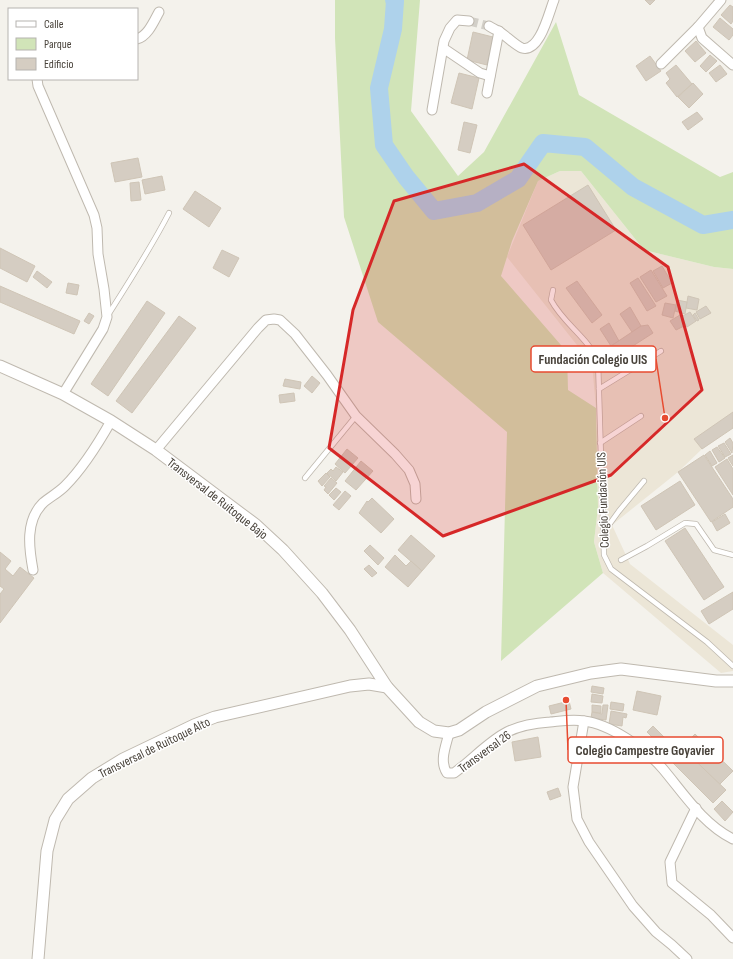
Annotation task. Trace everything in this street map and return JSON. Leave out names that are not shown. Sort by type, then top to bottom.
[{"type":"street","points":[[489,26],[521,48],[529,48],[536,43],[541,34],[554,0]]},
{"type":"street","points":[[662,64],[698,27],[721,0]]},
{"type":"street","points":[[138,39],[141,38],[150,28],[159,12]]},
{"type":"street","points":[[432,110],[444,42],[450,28],[457,20],[469,21]]},
{"type":"street","points":[[698,27],[702,38],[733,65]]},
{"type":"street","points":[[487,93],[499,32]]},
{"type":"street","points":[[443,48],[480,73],[490,76]]},
{"type":"street","points":[[37,80],[38,86],[94,215],[97,228],[98,254],[107,317],[103,329],[63,394]]},
{"type":"street","points":[[156,450],[266,320],[280,320],[295,334],[327,375],[356,416],[395,454],[409,470],[415,484],[416,499]]},
{"type":"street","name":"Transversal de Ruitoque Bajo","points":[[0,366],[63,394],[111,421],[156,450],[256,525],[282,550],[322,593],[350,630],[387,687],[419,722],[434,731],[449,733]]},
{"type":"street","points":[[33,570],[29,551],[30,529],[35,511],[64,487],[81,468],[93,453],[111,421]]},
{"type":"street","points":[[449,733],[459,730],[486,712],[537,686],[591,673],[621,669],[716,681],[733,681]]},
{"type":"street","name":"Transversal de Ruitoque Alto","points":[[38,959],[47,851],[55,820],[68,799],[92,778],[123,759],[194,725],[215,717],[350,686],[369,684],[387,687]]},
{"type":"street","name":"Transversal 26","points":[[449,733],[443,762],[444,768],[448,773],[454,773],[505,733],[521,726],[566,721],[584,721],[604,727],[632,742],[660,766],[706,819],[733,839]]},
{"type":"street","points":[[584,721],[573,787],[577,819],[588,842],[633,906],[651,926],[687,959]]},
{"type":"street","points":[[696,808],[670,862],[672,883],[711,915],[733,938]]},
{"type":"lane","points":[[107,317],[136,272],[169,213]]},
{"type":"lane","name":"Colegio Fundación UIS","points":[[553,290],[551,300],[556,310],[593,350],[598,360],[604,555],[611,569],[707,642],[733,666]]},
{"type":"lane","points":[[599,389],[661,351]]},
{"type":"lane","points":[[305,478],[356,416]]},
{"type":"lane","points":[[600,443],[641,416]]},
{"type":"lane","points":[[603,534],[619,511],[644,481]]},
{"type":"lane","points":[[621,560],[685,524],[696,524],[714,550],[733,555]]},
{"type":"highlighted area","points":[[524,164],[668,267],[702,390],[611,475],[443,536],[329,448],[353,310],[394,201]]},
{"type":"shaded area","points":[[560,171],[581,171],[644,250],[714,267],[733,269],[733,428],[702,449],[678,472],[612,525],[630,564],[733,645],[733,671],[721,673],[603,573],[594,542],[598,507],[598,475],[596,408],[592,364],[507,257],[538,181]]},
{"type":"green space","points":[[335,0],[420,0],[411,111],[458,176],[484,152],[556,22],[579,95],[720,177],[733,172],[733,269],[714,267],[644,250],[581,171],[560,171],[538,181],[512,241],[501,276],[567,352],[568,390],[596,408],[598,507],[594,542],[603,573],[501,661],[507,432],[378,322],[344,217],[335,38]]},
{"type":"building","points":[[645,0],[655,0],[650,5]]},
{"type":"building","points":[[730,5],[733,7],[733,21],[731,24],[721,15]]},
{"type":"building","points":[[720,18],[733,29],[733,35],[729,40],[713,27]]},
{"type":"building","points":[[473,32],[493,37],[487,65],[467,60]]},
{"type":"building","points":[[696,41],[706,53],[695,62],[685,51]]},
{"type":"building","points":[[710,55],[717,61],[706,72],[700,66]]},
{"type":"building","points":[[650,56],[661,71],[646,81],[636,66]]},
{"type":"building","points":[[676,65],[692,84],[677,97],[666,83],[670,79],[666,73]]},
{"type":"building","points":[[720,65],[727,74],[716,82],[709,73]]},
{"type":"building","points":[[459,73],[479,78],[472,109],[451,103]]},
{"type":"building","points":[[693,83],[703,94],[689,108],[678,97]]},
{"type":"building","points":[[697,112],[703,119],[688,130],[682,122]]},
{"type":"building","points":[[464,122],[477,125],[470,153],[458,150]]},
{"type":"building","points":[[138,158],[142,177],[115,182],[111,163]]},
{"type":"building","points":[[162,176],[165,190],[145,194],[142,180]]},
{"type":"building","points":[[139,182],[141,200],[131,201],[130,183]]},
{"type":"building","points":[[588,185],[616,230],[551,270],[523,225]]},
{"type":"building","points":[[195,191],[221,208],[209,227],[183,209]]},
{"type":"building","points":[[0,248],[35,266],[27,282],[0,268]]},
{"type":"building","points":[[222,250],[239,258],[229,277],[213,268]]},
{"type":"building","points":[[662,266],[672,283],[663,288],[653,271]]},
{"type":"building","points":[[651,270],[667,296],[656,302],[640,277]]},
{"type":"building","points":[[37,271],[52,282],[47,288],[33,277]]},
{"type":"building","points":[[638,278],[656,306],[647,311],[630,283]]},
{"type":"building","points":[[577,281],[602,315],[592,323],[566,288]]},
{"type":"building","points":[[68,283],[79,285],[77,295],[66,293]]},
{"type":"building","points":[[0,286],[80,321],[74,334],[0,302]]},
{"type":"building","points":[[688,296],[699,299],[697,310],[686,308]]},
{"type":"building","points":[[677,300],[687,302],[685,314],[675,311]]},
{"type":"building","points":[[147,301],[165,313],[108,396],[91,384]]},
{"type":"building","points":[[665,303],[676,305],[673,318],[662,315]]},
{"type":"building","points":[[706,306],[711,313],[700,319],[696,312]]},
{"type":"building","points":[[630,307],[641,326],[632,332],[620,314]]},
{"type":"building","points":[[690,312],[696,321],[687,327],[681,317]]},
{"type":"building","points":[[89,313],[94,316],[89,324],[84,321]]},
{"type":"building","points":[[695,313],[699,320],[697,321],[693,315]]},
{"type":"building","points":[[680,315],[686,325],[676,330],[670,321]]},
{"type":"building","points":[[179,316],[196,328],[132,413],[116,401]]},
{"type":"building","points":[[609,323],[619,341],[611,346],[600,329]]},
{"type":"building","points":[[648,325],[653,333],[622,353],[615,353],[611,346],[641,326]]},
{"type":"building","points":[[312,376],[320,383],[312,393],[304,386]]},
{"type":"building","points":[[285,379],[301,382],[300,389],[283,386]]},
{"type":"building","points":[[294,393],[295,401],[280,403],[279,395]]},
{"type":"building","points":[[733,412],[733,428],[702,449],[694,439]]},
{"type":"building","points":[[730,438],[733,443],[732,453],[725,442]]},
{"type":"building","points":[[724,443],[731,454],[725,457],[718,446]]},
{"type":"building","points":[[717,447],[725,458],[719,462],[712,450]]},
{"type":"building","points":[[347,449],[358,458],[345,473],[335,464]]},
{"type":"building","points":[[710,451],[717,463],[712,466],[705,455]]},
{"type":"building","points":[[704,455],[733,499],[733,507],[711,522],[678,472]]},
{"type":"building","points":[[733,455],[733,466],[728,458]]},
{"type":"building","points":[[727,459],[733,469],[733,495],[715,467]]},
{"type":"building","points":[[361,461],[373,471],[356,490],[345,481]]},
{"type":"building","points":[[336,467],[343,472],[336,481],[327,473],[331,469],[333,471]]},
{"type":"building","points":[[326,473],[330,477],[322,486],[318,481]]},
{"type":"building","points":[[331,478],[337,483],[328,494],[324,490],[326,487],[324,486]]},
{"type":"building","points":[[680,481],[695,505],[656,530],[641,506]]},
{"type":"building","points":[[336,488],[341,492],[334,500],[329,495]]},
{"type":"building","points":[[345,491],[351,496],[339,510],[333,505]]},
{"type":"building","points":[[372,498],[394,519],[381,533],[359,513],[367,501],[368,502]]},
{"type":"building","points":[[725,514],[730,523],[717,531],[712,522]]},
{"type":"building","points":[[685,528],[724,587],[704,600],[665,541]]},
{"type":"building","points":[[411,535],[435,556],[422,571],[398,550]]},
{"type":"building","points":[[370,545],[384,558],[378,565],[364,551]]},
{"type":"building","points":[[0,552],[11,561],[5,569],[13,576],[20,567],[34,578],[0,623],[0,594],[4,589],[0,586]]},
{"type":"building","points":[[395,555],[406,566],[411,561],[422,571],[408,587],[385,567]]},
{"type":"building","points":[[369,565],[377,573],[372,577],[364,569]]},
{"type":"building","points":[[733,592],[733,609],[709,624],[701,611]]},
{"type":"building","points":[[592,686],[604,688],[603,694],[591,692]]},
{"type":"building","points":[[637,691],[661,696],[657,715],[633,710]]},
{"type":"building","points":[[592,694],[603,696],[602,703],[591,702]]},
{"type":"building","points":[[569,701],[571,709],[551,714],[549,706]]},
{"type":"building","points":[[611,702],[624,704],[623,711],[610,709]]},
{"type":"building","points":[[592,705],[601,706],[601,713],[592,712]]},
{"type":"building","points":[[603,705],[608,705],[606,720],[591,718],[592,712],[602,714]]},
{"type":"building","points":[[611,711],[627,714],[626,718],[623,717],[622,726],[609,724]]},
{"type":"building","points":[[653,726],[667,740],[661,746],[647,732]]},
{"type":"building","points":[[695,734],[733,771],[719,785],[682,747]]},
{"type":"building","points":[[538,737],[541,757],[515,761],[512,742]]},
{"type":"building","points":[[681,747],[726,790],[713,803],[669,759]]},
{"type":"building","points":[[558,788],[561,796],[550,800],[547,792]]},
{"type":"building","points":[[722,801],[733,812],[725,821],[714,809]]},
{"type":"waterway","points":[[394,0],[393,29],[379,88],[384,145],[406,177],[434,211],[477,203],[518,179],[543,143],[585,147],[633,187],[703,225],[733,220]]},
{"type":"tunnel","points":[[469,21],[489,26]]},
{"type":"place","name":"Fundación Colegio UIS","points":[[665,418]]},
{"type":"place","name":"Colegio Campestre Goyavier","points":[[566,700]]}]
